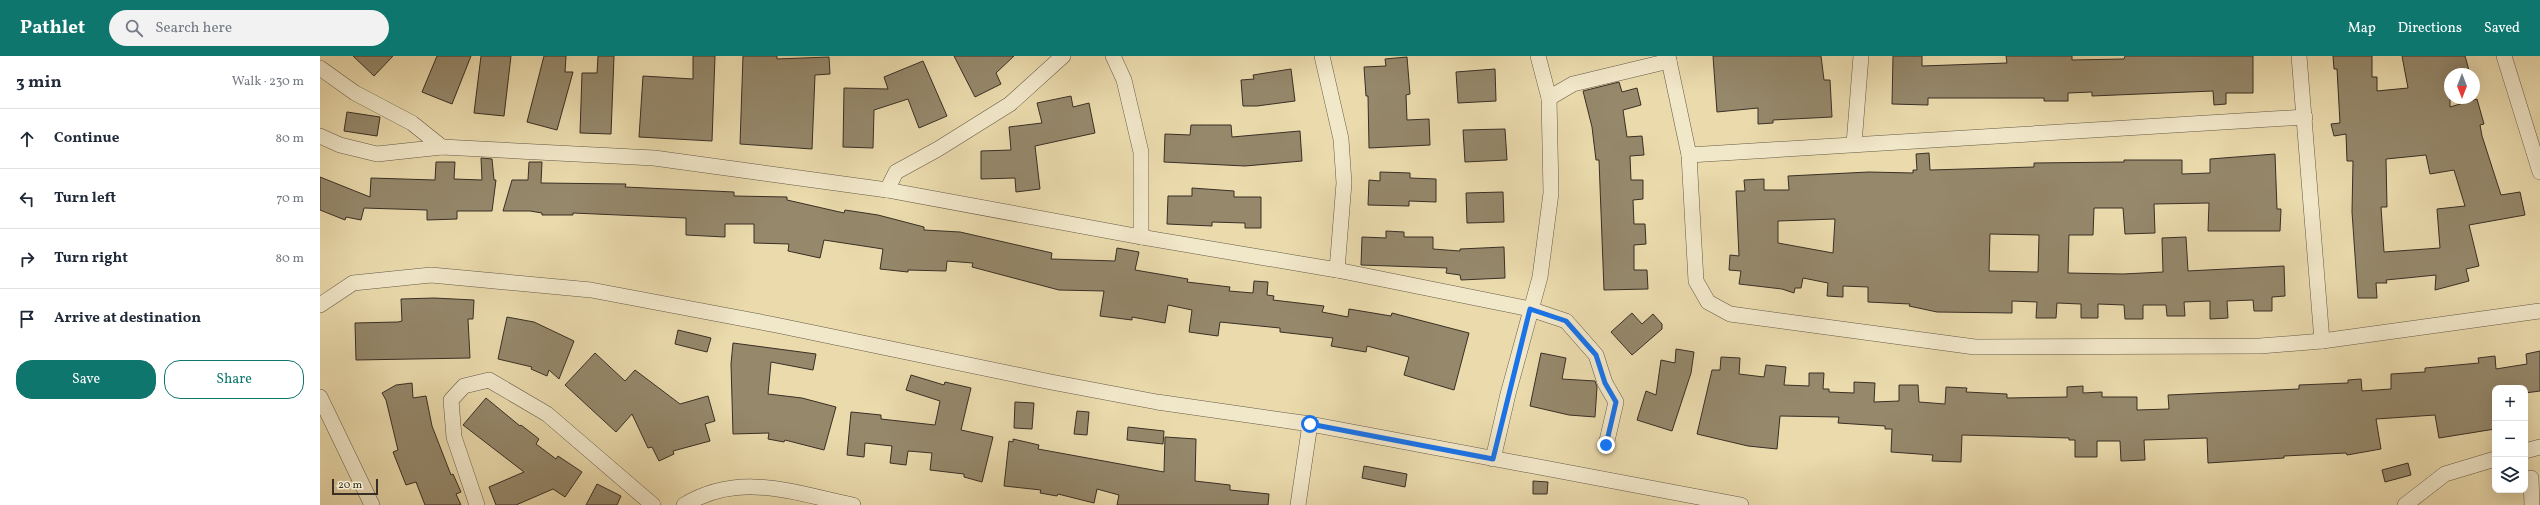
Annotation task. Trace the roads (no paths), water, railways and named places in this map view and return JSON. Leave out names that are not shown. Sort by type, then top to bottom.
[{"type":"street","points":[[887,190],[896,172],[938,149],[1010,104],[1063,56]]},
{"type":"street","points":[[1113,56],[1124,80],[1141,152],[1141,237]]},
{"type":"street","points":[[1322,56],[1341,139],[1344,176],[1337,270]]},
{"type":"street","points":[[1493,459],[1530,309],[1540,277],[1551,193],[1549,98],[1538,56]]},
{"type":"street","points":[[1854,144],[1861,56]]},
{"type":"street","points":[[2299,56],[2306,117],[2322,341]]},
{"type":"street","points":[[2504,56],[2540,172]]},
{"type":"street","points":[[1549,98],[1573,84],[1669,59],[1689,156],[1696,281],[1708,302],[1730,314],[1975,347],[2260,346],[2322,341],[2540,311]]},
{"type":"street","points":[[320,68],[355,93],[412,123],[442,147]]},
{"type":"street","points":[[1689,156],[1854,144],[2306,117]]},
{"type":"street","points":[[320,136],[340,145],[377,154],[442,147],[654,158],[887,190],[1141,237],[1337,270],[1530,309],[1566,321],[1596,355],[1605,383],[1616,402],[1606,445]]},
{"type":"street","points":[[320,306],[353,283],[431,275],[591,290],[776,325],[1059,384],[1157,402],[1310,424],[1741,505]]},
{"type":"street","points":[[478,505],[454,437],[451,400],[464,386],[489,380],[547,414],[653,505]]},
{"type":"street","points":[[320,397],[372,505]]},
{"type":"street","points":[[1298,505],[1310,424]]},
{"type":"street","points":[[2528,450],[2540,447]]},
{"type":"street","points":[[2405,505],[2445,474],[2492,460]]},
{"type":"street","points":[[2531,478],[2532,505]]},
{"type":"street","points":[[684,505],[702,494],[728,487],[755,485],[853,505]]}]
